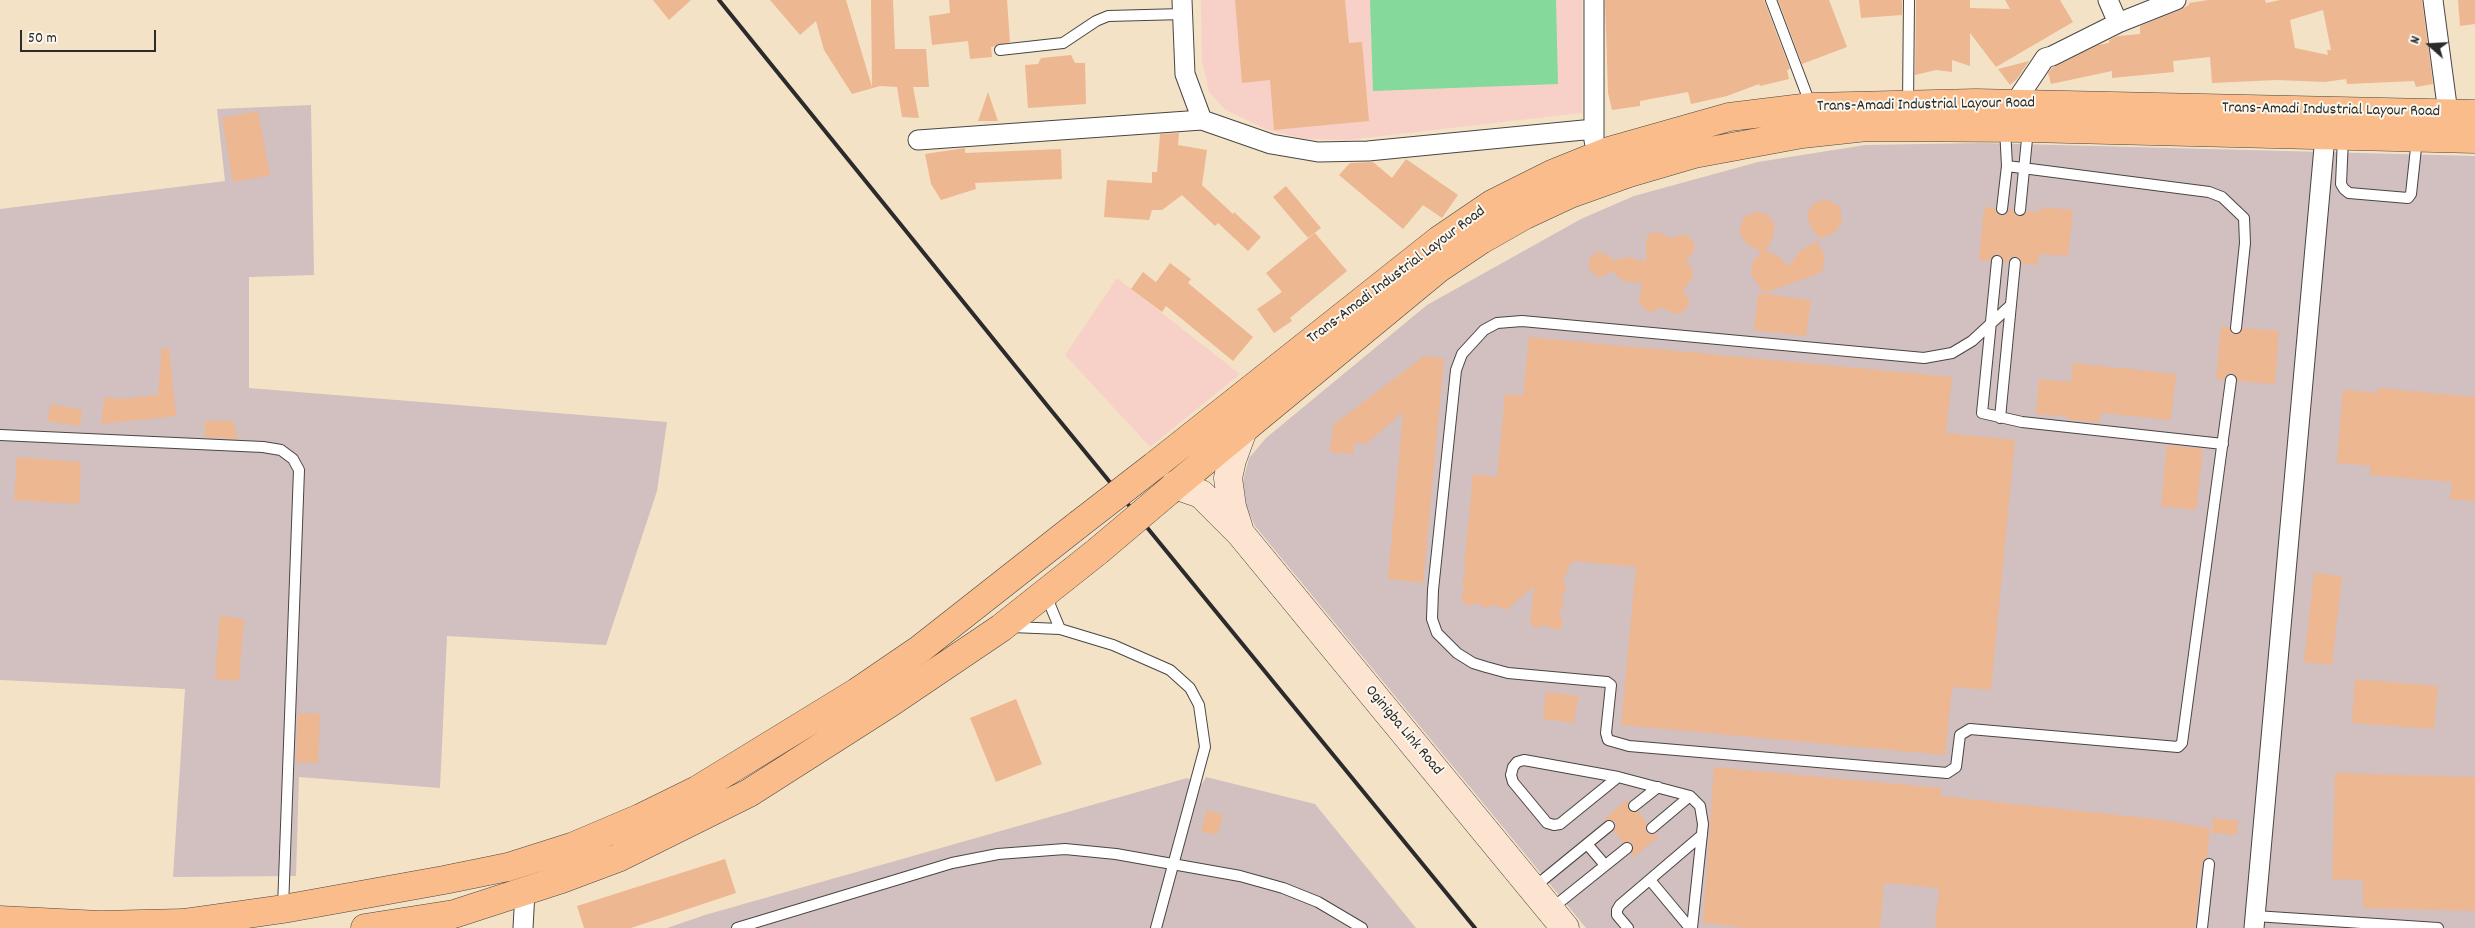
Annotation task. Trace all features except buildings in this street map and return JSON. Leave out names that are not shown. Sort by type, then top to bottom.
[{"type":"main road","name":"Trans-Amadi Industrial Layour Road","points":[[0,920],[100,925],[183,923],[283,909],[508,867],[574,846],[640,818],[697,790],[857,692],[920,649],[1439,240],[1492,204],[1552,174],[1594,157],[1729,118],[1811,107],[1908,104],[2016,120]]},
{"type":"main road","name":"Trans-Amadi Industrial Layour Road","points":[[2332,128],[2462,114]]},
{"type":"main road","name":"Trans-Amadi Industrial Layour Road","points":[[365,928],[454,914],[525,892],[618,858],[749,793],[826,746],[1001,628],[1052,589],[1438,270],[1481,240],[1525,215],[1570,194],[1629,173],[1694,154],[1802,134],[1867,127],[2016,120],[2332,128],[2417,138],[2475,140]]},
{"type":"street","points":[[1594,0],[1594,157]]},
{"type":"street","points":[[2108,0],[2118,23]]},
{"type":"street","points":[[2016,120],[2045,58],[2118,23],[2176,0]]},
{"type":"street","points":[[2433,0],[2462,114]]},
{"type":"street","points":[[1182,7],[1186,74],[1202,120]]},
{"type":"street","points":[[918,140],[1202,120],[1271,144],[1318,152],[1368,151],[1594,129]]},
{"type":"street","points":[[2254,922],[2332,128]]},
{"type":"street","points":[[1240,533],[1232,507],[1228,478],[1232,460],[1243,430]]},
{"type":"street","name":"Oginigba Link Road","points":[[1173,488],[1201,494],[1240,533],[1558,919]]},
{"type":"street","points":[[523,928],[525,892]]},
{"type":"lane","points":[[1771,0],[1811,107]]},
{"type":"lane","points":[[1908,104],[1909,0]]},
{"type":"lane","points":[[1000,50],[1063,43],[1096,21],[1108,16],[1182,7]]},
{"type":"lane","points":[[2002,209],[2007,166],[2016,120]]},
{"type":"lane","points":[[2016,120],[2024,168],[2020,210]]},
{"type":"lane","points":[[2332,128],[2341,184],[2348,193],[2408,198],[2411,194],[2417,138]]},
{"type":"lane","points":[[2007,166],[2209,192],[2222,197],[2244,218],[2245,243],[2236,328]]},
{"type":"lane","points":[[1997,261],[1982,413],[2000,418],[2223,444]]},
{"type":"lane","points":[[2000,418],[2015,263]]},
{"type":"lane","points":[[2011,305],[1972,341],[1952,353],[1924,358],[1522,321],[1497,323],[1484,330],[1462,354],[1456,370],[1433,590],[1432,619],[1437,633],[1457,653],[1473,663],[1486,667],[1508,673],[1607,682],[1611,686],[1606,734],[1608,740],[1629,746],[1947,772],[1956,767],[1960,735],[1970,729],[2178,747],[2182,743],[2231,380]]},
{"type":"lane","points":[[0,434],[263,448],[281,450],[293,459],[299,470],[283,909]]},
{"type":"lane","points":[[1052,589],[1050,605],[1060,629]]},
{"type":"lane","points":[[1001,628],[1023,626],[1060,629],[1113,645],[1170,670],[1190,688],[1199,705],[1205,747],[1156,928]]},
{"type":"lane","points":[[1618,777],[1560,824],[1554,825],[1547,823],[1513,782],[1511,775],[1513,767],[1517,762],[1524,760],[1618,777],[1690,796],[1700,806],[1703,814],[1691,928]]},
{"type":"lane","points":[[1634,806],[1658,787]]},
{"type":"lane","points":[[1652,828],[1690,796]]},
{"type":"lane","points":[[1533,888],[1609,826]]},
{"type":"lane","points":[[1628,928],[1617,915],[1617,910],[1702,835]]},
{"type":"lane","points":[[1587,844],[1605,865]]},
{"type":"lane","points":[[1558,919],[1605,865],[1627,848]]},
{"type":"lane","points":[[737,928],[952,864],[998,854],[1065,849],[1175,863],[1240,876],[1283,888],[1318,902],[1362,928]]},
{"type":"lane","points":[[2202,928],[2209,864]]},
{"type":"lane","points":[[1650,880],[1691,928]]},
{"type":"lane","points":[[2254,922],[2438,928]]},
{"type":"shaded area","points":[[1201,0],[1582,0],[1582,113],[1347,140],[1304,139],[1265,129],[1226,110],[1209,92],[1202,61]]},
{"type":"shaded area","points":[[311,105],[314,275],[249,277],[249,388],[667,422],[657,491],[606,645],[447,636],[440,788],[299,777],[296,876],[173,877],[185,689],[0,680],[0,209],[225,181],[217,109]]},
{"type":"shaded area","points":[[1981,143],[2475,156],[2475,928],[1586,928],[1255,526],[1245,503],[1243,481],[1249,458],[1266,438],[1427,305],[1581,219],[1634,196],[1758,162],[1865,145]]},
{"type":"shaded area","points":[[1117,278],[1240,374],[1150,447],[1065,355]]},
{"type":"shaded area","points":[[1206,777],[1315,804],[1416,928],[667,928],[705,915],[1187,778],[1202,784]]},
{"type":"green space","points":[[1370,0],[1556,0],[1558,84],[1373,91]]},
{"type":"railway","points":[[719,0],[1050,409],[1475,928]]}]
